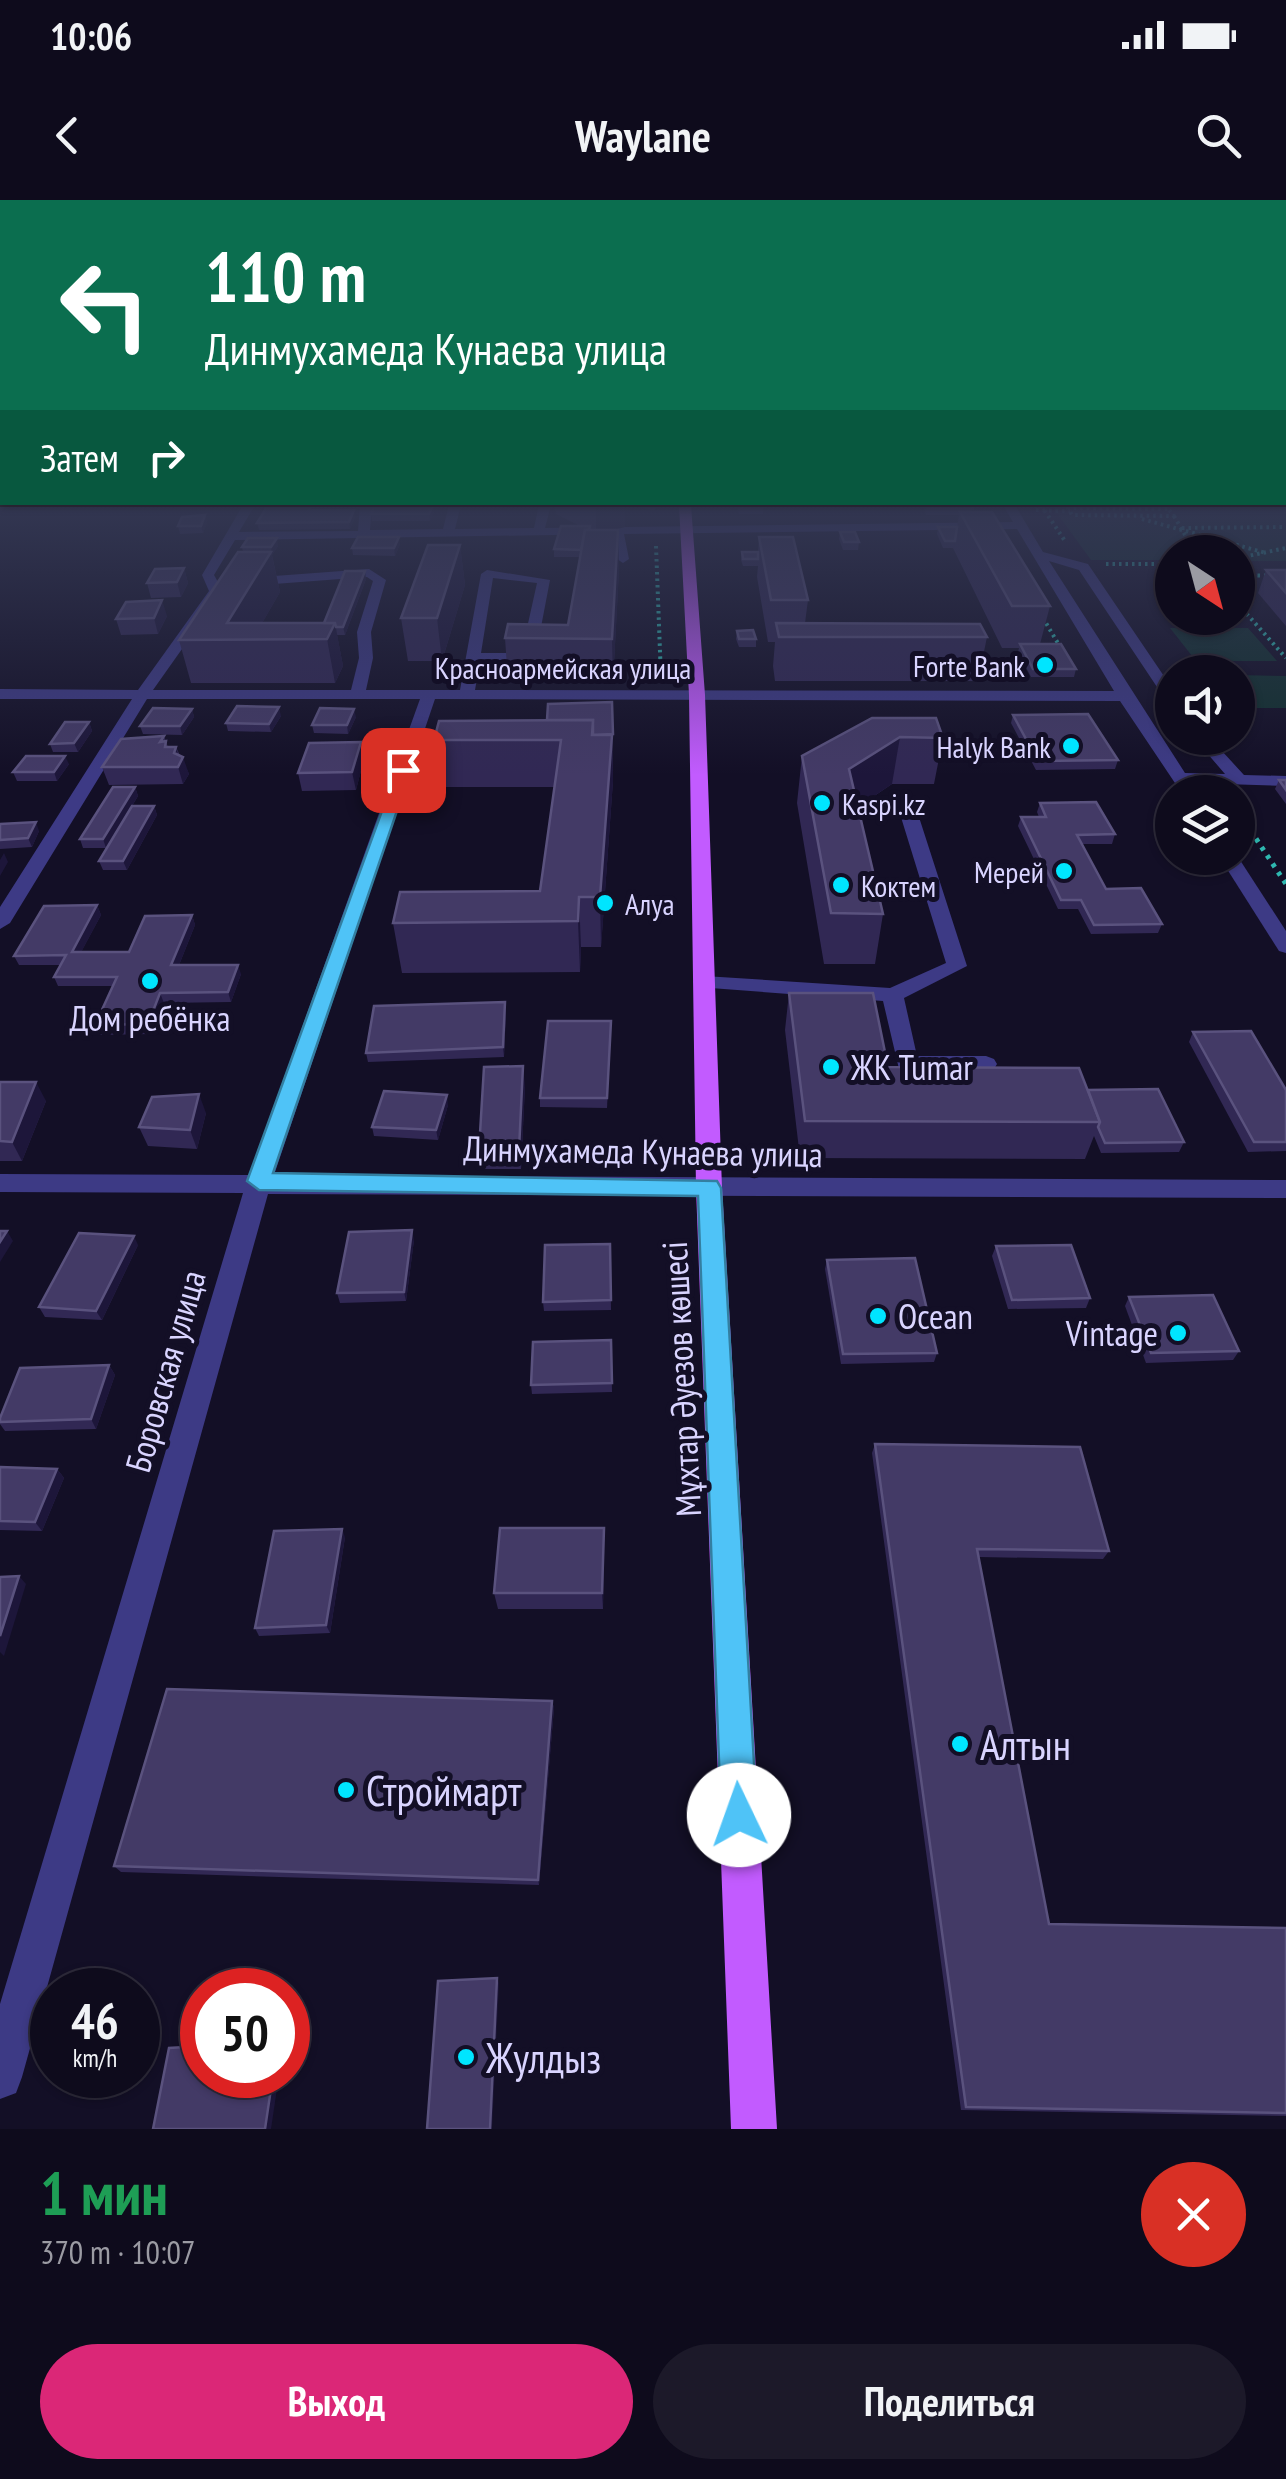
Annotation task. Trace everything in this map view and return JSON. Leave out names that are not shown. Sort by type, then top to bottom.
[{"type":"main road","name":"Мұхтар Әуезов көшесі","points":[[691,595],[709,1188],[754,2129]]},
{"type":"street","points":[[0,923],[142,695],[214,595]]},
{"type":"street","points":[[357,695],[366,658],[364,632],[375,595]]},
{"type":"street","points":[[466,695],[483,595]]},
{"type":"street","points":[[473,657],[519,654],[530,648],[541,595]]},
{"type":"street","points":[[1065,595],[1177,775]]},
{"type":"street","points":[[1103,595],[1155,674]]},
{"type":"street","name":"Красноармейская улица","points":[[0,694],[1125,696]]},
{"type":"street","name":"Боровская улица","points":[[0,2078],[259,1181],[430,695]]},
{"type":"street","points":[[1217,755],[1235,775]]},
{"type":"street","points":[[1255,780],[1286,781]]},
{"type":"street","points":[[704,982],[893,995],[957,966],[909,814]]},
{"type":"street","points":[[1241,875],[1286,948]]},
{"type":"street","points":[[893,995],[906,1064],[986,1064]]},
{"type":"street","name":"Динмухамеда Кунаева улица","points":[[0,1183],[259,1181],[709,1188],[1286,1189]]},
{"type":"path","points":[[1255,623],[1286,658]]},
{"type":"path","points":[[1255,838],[1286,884]]},
{"type":"green space","points":[[1176,635],[1254,635],[1277,661],[1255,661],[1255,655],[1191,655]]},
{"type":"green space","points":[[1255,675],[1286,676],[1286,708],[1255,708]]},
{"type":"building","points":[[209,595],[244,595],[227,623],[335,623],[327,639],[179,640]]},
{"type":"building","points":[[335,595],[356,595],[343,627],[324,623]]},
{"type":"building","points":[[409,595],[444,595],[437,618],[401,618]]},
{"type":"building","points":[[573,595],[614,595],[612,639],[505,638],[508,624],[568,625]]},
{"type":"building","points":[[770,595],[807,595],[808,600],[771,600]]},
{"type":"building","points":[[1006,595],[1043,595],[1050,606],[1012,606]]},
{"type":"building","points":[[162,600],[154,618],[116,619],[126,602]]},
{"type":"building","points":[[776,623],[980,624],[987,637],[779,637]]},
{"type":"building","points":[[753,630],[756,639],[739,639],[737,631]]},
{"type":"building","points":[[1020,644],[1061,644],[1076,669],[1033,669]]},
{"type":"building","points":[[612,702],[613,734],[593,735],[593,720],[547,720],[548,704]]},
{"type":"building","points":[[237,706],[279,707],[269,724],[226,723]]},
{"type":"building","points":[[153,708],[192,709],[180,726],[140,726]]},
{"type":"building","points":[[320,708],[354,709],[347,725],[312,725]]},
{"type":"building","points":[[1088,714],[1118,760],[1038,761],[1013,715]]},
{"type":"building","points":[[872,718],[936,718],[943,738],[900,737],[849,769],[883,914],[831,913],[802,756]]},
{"type":"building","points":[[593,720],[592,735],[612,735],[600,897],[579,897],[578,921],[393,923],[400,892],[540,891],[561,740],[434,740],[439,721]]},
{"type":"building","points":[[65,722],[89,722],[74,743],[50,744]]},
{"type":"building","points":[[164,736],[160,742],[166,741],[165,747],[176,747],[174,753],[183,757],[178,767],[102,767],[121,739]]},
{"type":"building","points":[[361,742],[352,772],[298,773],[309,743]]},
{"type":"building","points":[[26,756],[65,756],[54,772],[13,772]]},
{"type":"building","points":[[113,787],[135,787],[103,839],[80,839]]},
{"type":"building","name":"Мерей","points":[[1096,802],[1115,834],[1077,835],[1106,889],[1141,888],[1162,924],[1094,925],[1081,900],[1061,900],[1021,817],[1046,817],[1040,803]]},
{"type":"building","points":[[132,806],[154,806],[123,861],[99,861]]},
{"type":"building","points":[[36,822],[28,838],[0,840],[0,824]]},
{"type":"building","points":[[97,905],[72,952],[129,952],[145,916],[192,915],[171,965],[238,965],[228,992],[160,993],[148,1024],[95,1025],[117,977],[54,977],[66,955],[14,956],[44,906]]},
{"type":"building","points":[[789,993],[873,993],[888,1067],[1079,1068],[1100,1122],[805,1121]]},
{"type":"building","points":[[505,1002],[503,1047],[366,1053],[374,1006]]},
{"type":"building","points":[[548,1021],[611,1021],[607,1098],[540,1098]]},
{"type":"building","points":[[1251,1031],[1286,1090],[1286,1142],[1254,1142],[1193,1032]]},
{"type":"building","points":[[523,1066],[519,1150],[479,1150],[484,1067]]},
{"type":"building","points":[[0,1082],[36,1082],[12,1142],[0,1141]]},
{"type":"building","points":[[1158,1089],[1184,1142],[1105,1143],[1088,1090]]},
{"type":"building","points":[[384,1091],[447,1095],[436,1130],[372,1127]]},
{"type":"building","points":[[199,1094],[190,1130],[139,1127],[152,1097]]},
{"type":"building","points":[[412,1230],[404,1292],[337,1293],[349,1232]]},
{"type":"building","points":[[79,1233],[134,1236],[96,1311],[39,1307]]},
{"type":"building","points":[[610,1244],[611,1300],[543,1302],[545,1245]]},
{"type":"building","points":[[1071,1245],[1090,1298],[1012,1300],[996,1246]]},
{"type":"building","name":"Ocean","points":[[915,1258],[937,1353],[843,1354],[827,1260]]},
{"type":"building","name":"Vintage","points":[[1213,1295],[1239,1351],[1151,1353],[1129,1297]]},
{"type":"building","points":[[611,1340],[612,1383],[531,1385],[533,1342]]},
{"type":"building","points":[[109,1365],[91,1419],[0,1422],[20,1368]]},
{"type":"building","name":"Алтын","points":[[875,1444],[1080,1447],[1109,1551],[977,1549],[1049,1924],[1286,1928],[1286,2113],[966,2107]]},
{"type":"building","points":[[0,1467],[57,1469],[35,1522],[0,1521]]},
{"type":"building","points":[[500,1528],[604,1528],[602,1593],[494,1593]]},
{"type":"building","points":[[342,1529],[326,1625],[255,1628],[274,1531]]},
{"type":"building","points":[[19,1576],[0,1636],[0,1577]]},
{"type":"building","name":"Строймарт","points":[[167,1689],[552,1701],[538,1880],[114,1866]]},
{"type":"building","name":"Жулдыз","points":[[497,1978],[490,2129],[427,2129],[438,1981]]},
{"type":"building","points":[[180,2047],[180,2098],[270,2098],[265,2129],[153,2129],[169,2048]]},
{"type":"place","name":"Forte Bank","points":[[1045,665]]},
{"type":"place","name":"Halyk Bank","points":[[1071,746]]},
{"type":"place","name":"Kaspi.kz","points":[[822,803]]},
{"type":"place","name":"Мерей","points":[[1064,871]]},
{"type":"place","name":"Коктем","points":[[841,885]]},
{"type":"place","name":"Алуа","points":[[605,903]]},
{"type":"place","name":"Дом ребёнка","points":[[150,981]]},
{"type":"place","name":"ЖК Tumar","points":[[831,1067]]},
{"type":"place","name":"Ocean","points":[[878,1316]]},
{"type":"place","name":"Vintage","points":[[1178,1333]]},
{"type":"place","name":"Алтын","points":[[960,1744]]},
{"type":"place","name":"Строймарт","points":[[346,1790]]},
{"type":"place","name":"Жулдыз","points":[[466,2057]]},
{"type":"route","points":[[403,770],[259,1181],[709,1188],[739,1815]]}]
